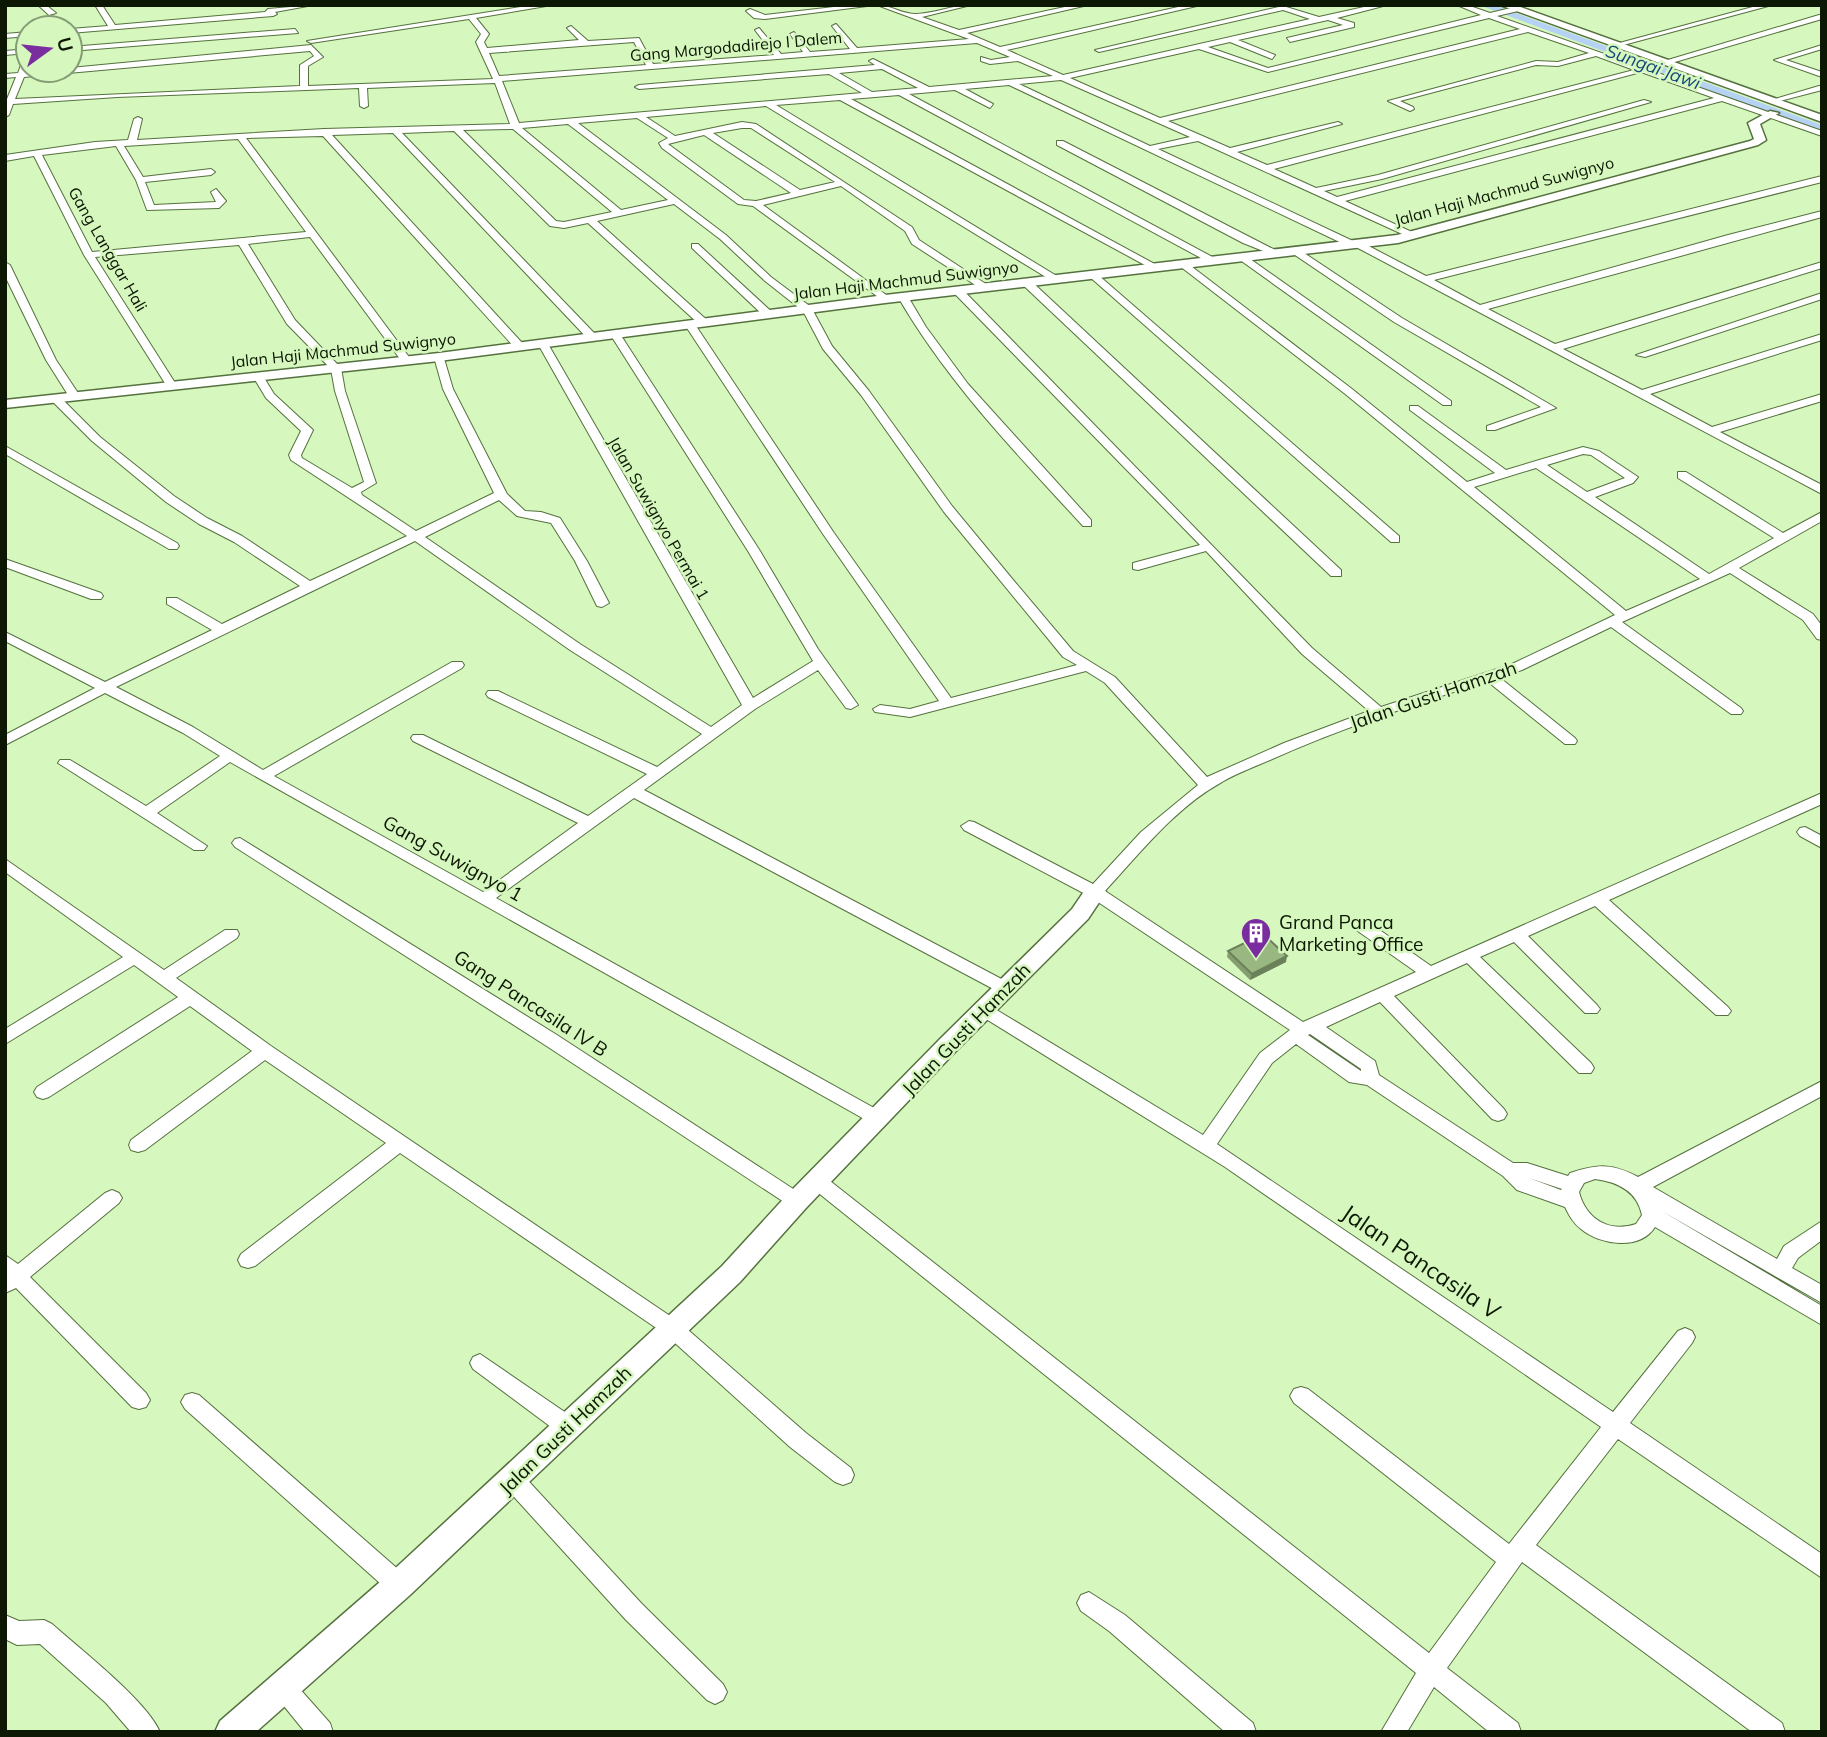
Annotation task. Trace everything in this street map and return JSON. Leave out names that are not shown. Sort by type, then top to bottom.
[{"type":"street","points":[[41,5],[52,13]]},
{"type":"street","points":[[98,5],[113,27]]},
{"type":"street","points":[[259,5],[311,45],[318,57],[304,65],[304,88]]},
{"type":"street","points":[[84,30],[270,12],[310,5]]},
{"type":"street","points":[[84,68],[311,45],[549,5]]},
{"type":"street","points":[[750,11],[765,17],[872,5]]},
{"type":"street","points":[[880,5],[959,32],[1229,151],[1410,235]]},
{"type":"street","points":[[916,16],[968,5]]},
{"type":"street","points":[[959,32],[1085,5]]},
{"type":"street","points":[[998,50],[1198,5]]},
{"type":"street","points":[[5,158],[131,142],[363,128],[395,130],[515,126],[1059,78],[1384,5]]},
{"type":"street","points":[[1460,5],[1724,98],[1822,119]]},
{"type":"street","points":[[1616,45],[1769,5]]},
{"type":"street","points":[[1201,47],[1268,70],[1493,15],[1508,7],[1665,62],[1780,109],[1822,134]]},
{"type":"street","points":[[1099,50],[1283,8],[1319,20]]},
{"type":"street","points":[[471,17],[485,34],[479,40],[515,126],[618,212]]},
{"type":"street","points":[[1665,62],[1822,17]]},
{"type":"street","points":[[1330,18],[1351,25]]},
{"type":"street","points":[[1290,40],[1364,22]]},
{"type":"street","points":[[836,26],[857,50],[881,67],[930,91]]},
{"type":"street","points":[[571,28],[584,42]]},
{"type":"street","points":[[1157,121],[1529,29]]},
{"type":"street","points":[[759,30],[779,56]]},
{"type":"street","points":[[84,48],[295,31]]},
{"type":"street","points":[[1555,37],[1576,32]]},
{"type":"street","points":[[794,34],[808,54]]},
{"type":"street","points":[[899,36],[908,46]]},
{"type":"street","points":[[484,51],[636,40],[650,66]]},
{"type":"street","points":[[1232,40],[1272,57]]},
{"type":"street","name":"Gang Margodadirejo I Dalem","points":[[9,101],[497,80],[977,41]]},
{"type":"street","points":[[566,44],[570,53]]},
{"type":"street","points":[[1822,47],[1779,60],[1822,75]]},
{"type":"street","points":[[1410,109],[1392,101],[1536,63],[1557,64],[1599,53]]},
{"type":"street","points":[[984,59],[990,62],[1018,59]]},
{"type":"street","points":[[573,63],[578,72]]},
{"type":"street","points":[[639,88],[881,67]]},
{"type":"street","points":[[1266,168],[1645,69]]},
{"type":"street","points":[[830,71],[873,96]]},
{"type":"street","points":[[1010,82],[1426,279],[1822,490]]},
{"type":"street","points":[[5,115],[16,84]]},
{"type":"street","points":[[363,86],[364,106]]},
{"type":"street","points":[[958,88],[990,106]]},
{"type":"street","points":[[1780,109],[1822,88]]},
{"type":"street","points":[[902,93],[1215,262]]},
{"type":"street","points":[[843,98],[1157,268]]},
{"type":"street","points":[[1334,201],[1724,98]]},
{"type":"street","points":[[1313,191],[1379,177],[1647,102]]},
{"type":"street","points":[[768,104],[1057,280]]},
{"type":"street","points":[[719,108],[742,125]]},
{"type":"street","name":"Jalan Haji Machmud Suwignyo","points":[[5,404],[407,361],[885,299],[1356,245],[1410,235],[1754,143],[1760,140],[1754,123],[1780,109]]},
{"type":"street","points":[[638,115],[674,139]]},
{"type":"street","points":[[131,142],[138,119]]},
{"type":"street","points":[[570,121],[676,201],[807,309],[827,347],[865,393],[948,509],[1068,654],[1110,680],[1207,786]]},
{"type":"street","points":[[1229,151],[1338,124]]},
{"type":"street","points":[[842,183],[756,204],[741,202],[663,143],[705,131],[742,125],[753,126],[842,183],[909,229],[915,242],[988,288]]},
{"type":"street","points":[[456,128],[553,224],[564,225],[676,201]]},
{"type":"street","points":[[395,130],[592,337]]},
{"type":"street","points":[[705,131],[798,193]]},
{"type":"street","points":[[324,132],[520,347]]},
{"type":"street","points":[[240,136],[407,361]]},
{"type":"street","points":[[1151,148],[1198,138]]},
{"type":"street","points":[[118,143],[139,180],[150,208],[219,205],[221,201],[216,192]]},
{"type":"street","points":[[1060,143],[1246,241],[1276,253]]},
{"type":"street","name":"Gang Langgar Hali","points":[[37,153],[89,255],[172,387]]},
{"type":"street","points":[[139,180],[211,172]]},
{"type":"street","points":[[1426,279],[1822,179]]},
{"type":"street","points":[[756,204],[885,299]]},
{"type":"street","points":[[1480,308],[1822,214]]},
{"type":"street","points":[[590,219],[697,324],[821,523],[948,704]]},
{"type":"street","points":[[89,255],[243,243],[312,234]]},
{"type":"street","points":[[243,243],[291,322],[336,368],[340,391],[370,483],[355,491],[357,498]]},
{"type":"street","points":[[695,246],[768,315]]},
{"type":"street","points":[[1295,251],[1398,320],[1550,408],[1491,428]]},
{"type":"street","points":[[1243,258],[1447,403]]},
{"type":"street","points":[[5,265],[51,360],[74,396]]},
{"type":"street","points":[[1184,265],[1348,391],[1465,486],[1619,619],[1736,711]]},
{"type":"street","points":[[1554,348],[1822,265]]},
{"type":"street","points":[[1094,276],[1395,539]]},
{"type":"street","points":[[1027,283],[1336,573]]},
{"type":"street","points":[[958,292],[1307,651],[1379,712]]},
{"type":"street","points":[[1641,355],[1822,296]]},
{"type":"street","points":[[903,297],[922,333],[1010,438],[1087,523]]},
{"type":"street","points":[[615,334],[753,551],[820,663],[851,705]]},
{"type":"street","points":[[1640,394],[1822,337]]},
{"type":"street","name":"Jalan Suwignyo Permai 1","points":[[543,344],[750,706]]},
{"type":"street","points":[[439,357],[448,390],[501,494],[512,509],[555,521],[581,561],[602,603]]},
{"type":"street","points":[[259,378],[270,396],[307,430],[295,455],[297,460],[414,536],[575,647],[713,735]]},
{"type":"street","points":[[1710,430],[1822,397]]},
{"type":"street","points":[[56,399],[96,439],[170,499],[203,522],[238,539],[310,587]]},
{"type":"street","points":[[1415,408],[1504,474]]},
{"type":"street","points":[[5,449],[173,546]]},
{"type":"street","points":[[1465,486],[1575,451],[1589,451],[1632,477],[1629,481],[1586,496]]},
{"type":"street","points":[[1538,464],[1709,580]]},
{"type":"street","points":[[1682,475],[1782,538]]},
{"type":"street","points":[[5,741],[106,687],[501,494]]},
{"type":"street","name":"Jalan Gusti Hamzah","points":[[231,1732],[399,1586],[731,1274],[797,1201],[1080,914],[1095,891],[1174,810],[1215,779],[1289,746],[1379,712],[1517,667],[1709,580],[1822,516]]},
{"type":"street","points":[[1139,566],[1208,547]]},
{"type":"street","points":[[5,563],[96,596]]},
{"type":"street","points":[[1732,569],[1808,617],[1822,636]]},
{"type":"street","points":[[173,601],[222,630]]},
{"type":"street","name":"Gang Suwignyo 1","points":[[5,636],[231,755],[263,776],[879,1119]]},
{"type":"street","points":[[484,899],[750,706],[820,663]]},
{"type":"street","points":[[263,776],[457,665]]},
{"type":"street","points":[[880,709],[910,713],[1086,667]]},
{"type":"street","points":[[1490,677],[1570,741]]},
{"type":"street","points":[[493,694],[658,773]]},
{"type":"street","points":[[418,738],[487,774],[546,798],[588,822]]},
{"type":"street","points":[[147,814],[231,755]]},
{"type":"street","points":[[65,763],[199,846]]},
{"type":"street","points":[[634,791],[1005,988]]},
{"type":"street","points":[[1206,1146],[1266,1058],[1303,1030],[1822,798]]},
{"type":"street","points":[[969,826],[1095,891],[1303,1030],[1354,1077],[1371,1078],[1510,1171],[1524,1185],[1571,1193]]},
{"type":"street","points":[[1805,832],[1822,843]]},
{"type":"street","name":"Gang Pancasila IV B","points":[[240,843],[540,1033],[797,1201]]},
{"type":"street","points":[[5,864],[166,977],[265,1051],[672,1328],[798,1440],[843,1475]]},
{"type":"street","points":[[1597,898],[1722,1011]]},
{"type":"street","points":[[1358,923],[1429,973]]},
{"type":"street","points":[[166,977],[231,934]]},
{"type":"street","points":[[1516,934],[1591,1009]]},
{"type":"street","points":[[1468,956],[1585,1068]]},
{"type":"street","points":[[5,1038],[135,957]]},
{"type":"street","points":[[1382,994],[1498,1114]]},
{"type":"street","points":[[43,1092],[191,996]]},
{"type":"street","name":"Jalan Pancasila V","points":[[984,1010],[1206,1146],[1822,1567]]},
{"type":"street","points":[[138,1145],[265,1051]]},
{"type":"street","points":[[1637,1187],[1822,1088]]},
{"type":"street","points":[[248,1260],[400,1143]]},
{"type":"street","points":[[1637,1187],[1651,1206],[1651,1216],[1643,1230],[1624,1236],[1613,1235],[1590,1226],[1574,1210],[1571,1193],[1577,1178],[1595,1172],[1617,1175],[1822,1295]]},
{"type":"street","points":[[818,1182],[1508,1732]]},
{"type":"street","points":[[112,1198],[9,1274],[139,1399]]},
{"type":"street","points":[[1651,1216],[1822,1316]]},
{"type":"street","points":[[1780,1271],[1791,1252],[1822,1229]]},
{"type":"street","points":[[1394,1732],[1431,1670],[1516,1553],[1685,1337]]},
{"type":"street","points":[[480,1363],[567,1426]]},
{"type":"street","points":[[1301,1396],[1516,1553],[1773,1732]]},
{"type":"street","points":[[192,1402],[399,1586]]},
{"type":"street","points":[[513,1480],[634,1612],[715,1692]]},
{"type":"street","points":[[1089,1603],[1117,1623],[1244,1732]]},
{"type":"street","points":[[5,1626],[18,1633],[44,1632],[114,1695],[148,1732]]},
{"type":"street","points":[[283,1687],[321,1732]]},
{"type":"building","name":"Grand Panca Marketing Office","points":[[1263,934],[1287,956],[1252,974],[1228,951]]},
{"type":"waterway","name":"Sungai Jawi","points":[[1484,5],[1822,129]]},
{"type":"place","name":"Grand Panca Marketing Office","points":[[1256,960]]}]
